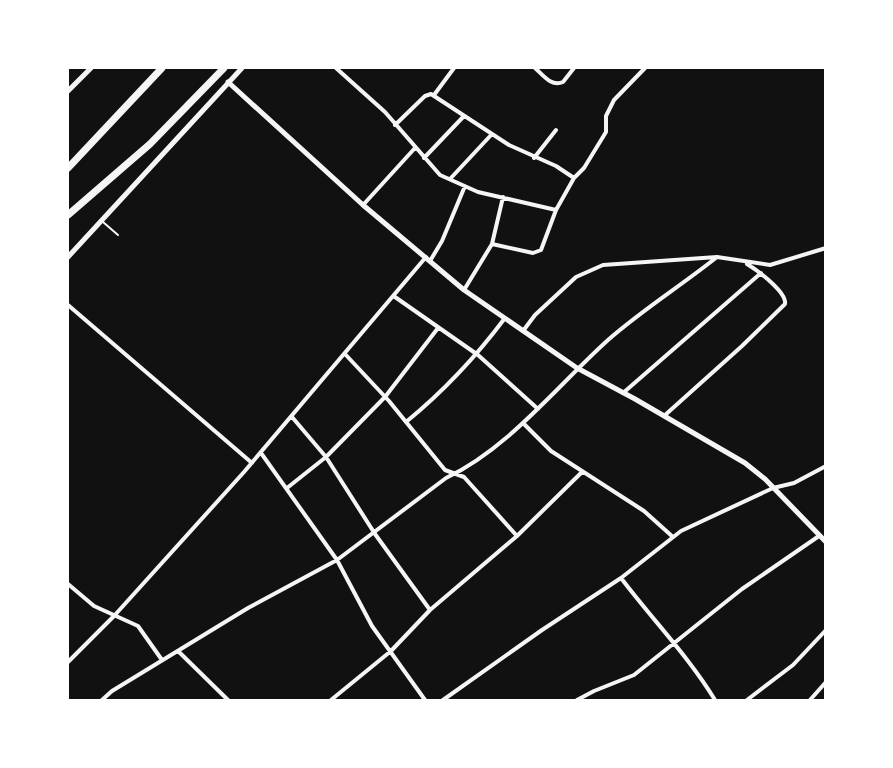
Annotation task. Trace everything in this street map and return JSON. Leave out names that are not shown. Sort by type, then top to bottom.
[{"type":"highway","points":[[68,168],[162,68]]},
{"type":"highway","points":[[68,216],[150,144],[224,68]]},
{"type":"street","points":[[68,91],[91,68]]},
{"type":"street","points":[[68,257],[242,68]]},
{"type":"street","points":[[336,68],[385,112],[440,175],[478,192],[556,210]]},
{"type":"street","points":[[434,95],[454,68]]},
{"type":"street","points":[[535,68],[556,84],[563,82],[574,68]]},
{"type":"street","points":[[492,244],[533,253],[543,246],[556,210],[574,178],[584,168],[606,132],[606,116],[614,100],[645,68]]},
{"type":"street","points":[[228,82],[363,205],[464,290],[577,368],[745,463],[773,488],[826,542]]},
{"type":"street","points":[[395,125],[425,96],[434,95],[492,134],[534,158],[556,166],[574,178]]},
{"type":"street","points":[[424,158],[464,116]]},
{"type":"street","points":[[534,158],[556,130]]},
{"type":"street","points":[[450,179],[492,134]]},
{"type":"street","points":[[363,205],[415,148]]},
{"type":"street","points":[[68,662],[114,616],[261,453],[394,296],[428,259],[442,241],[465,186]]},
{"type":"street","points":[[464,290],[492,244],[503,197]]},
{"type":"street","points":[[523,331],[535,315],[576,277],[604,265],[717,257],[746,263],[770,265],[826,248]]},
{"type":"street","points":[[102,700],[162,660],[248,608],[337,560],[375,534],[446,478],[456,474],[523,423],[577,368],[611,338],[717,257]]},
{"type":"street","points":[[664,416],[742,346],[785,304],[784,298],[761,273],[746,263]]},
{"type":"street","points":[[623,393],[761,273]]},
{"type":"street","points":[[394,296],[478,355],[538,409]]},
{"type":"street","points":[[68,305],[252,463]]},
{"type":"street","points":[[406,422],[442,393],[478,355],[505,318]]},
{"type":"street","points":[[287,488],[326,457],[385,397],[438,328]]},
{"type":"street","points":[[345,354],[385,397],[446,470],[464,477],[517,536]]},
{"type":"street","points":[[292,417],[326,457],[375,534],[430,610]]},
{"type":"street","points":[[523,423],[551,451],[644,511],[673,537]]},
{"type":"street","points":[[261,453],[337,560],[372,626],[424,698],[418,700]]},
{"type":"street","points":[[443,700],[542,630],[621,578],[681,531],[773,488],[794,483],[826,466]]},
{"type":"street","points":[[331,700],[391,651],[430,610],[517,536],[582,472]]},
{"type":"street","points":[[578,700],[594,691],[634,675],[742,589],[819,536]]},
{"type":"street","points":[[621,578],[673,644],[698,672],[716,700]]},
{"type":"street","points":[[68,584],[94,606],[138,626],[162,660]]},
{"type":"street","points":[[747,700],[792,665],[826,630]]},
{"type":"street","points":[[178,651],[228,700]]},
{"type":"street","points":[[810,700],[826,682]]},
{"type":"street","points":[[108,695],[111,700]]},
{"type":"lane","points":[[101,220],[118,235]]}]
